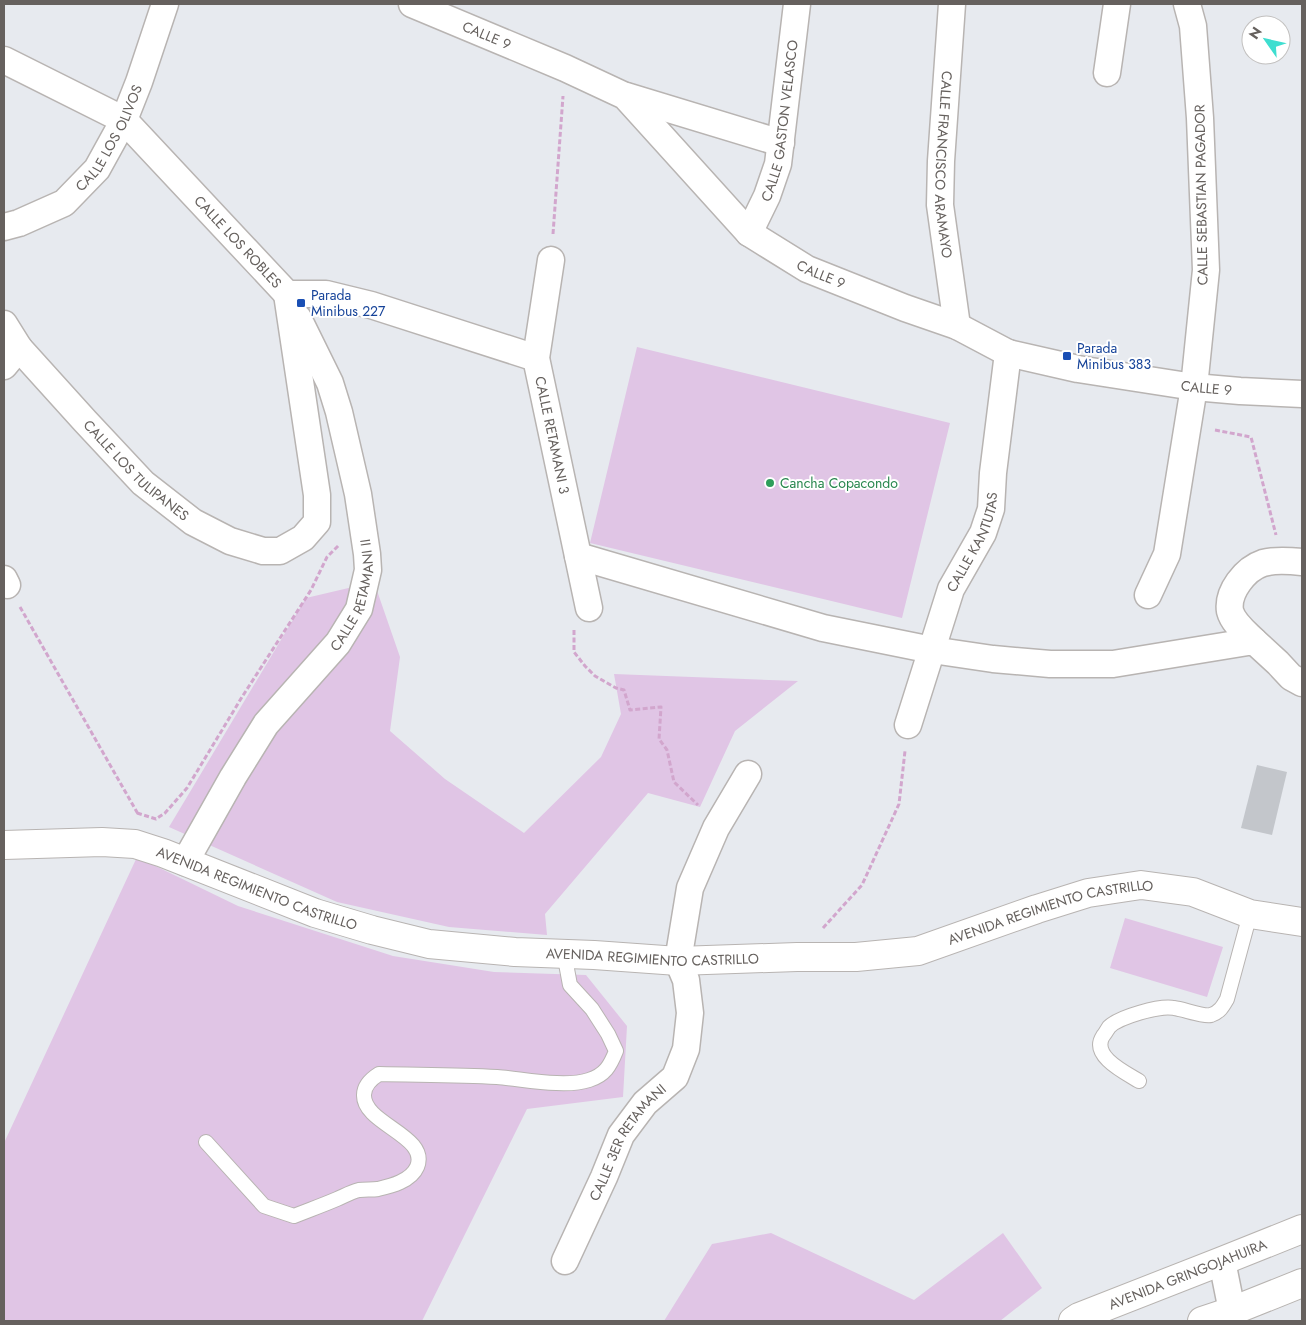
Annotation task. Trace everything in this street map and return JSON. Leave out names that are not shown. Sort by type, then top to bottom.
[{"type":"street","name":"CALLE LOS OLIVOS","points":[[4,227],[64,203],[97,169],[124,120],[165,4]]},
{"type":"street","name":"CALLE 9","points":[[412,4],[565,68],[625,96],[749,233],[807,270],[956,326],[1008,353],[1078,369],[1194,386],[1240,391],[1302,394]]},
{"type":"street","name":"CALLE GASTON VELASCO","points":[[749,233],[767,196],[778,164],[797,4]]},
{"type":"street","name":"CALLE FRANCISCO ARAMAYO","points":[[952,4],[941,161],[940,205],[956,326]]},
{"type":"street","points":[[1108,73],[1118,4]]},
{"type":"street","name":"CALLE SEBASTIAN PAGADOR","points":[[1148,594],[1167,554],[1194,386],[1206,270],[1200,108],[1193,26],[1187,4]]},
{"type":"street","name":"CALLE LOS ROBLES","points":[[4,60],[124,120],[287,294],[326,294],[371,305],[536,358]]},
{"type":"street","points":[[625,96],[780,143]]},
{"type":"street","name":"CALLE RETAMANI 3","points":[[551,260],[536,358],[589,608]]},
{"type":"street","name":"CALLE RETAMANI II","points":[[174,857],[233,777],[266,724],[338,643],[359,609],[368,570],[358,494],[339,412],[330,382],[287,294]]},
{"type":"street","name":"CALLE LOS TULIPANES","points":[[4,324],[12,357],[85,421],[143,483],[193,522],[230,541],[263,552],[280,551],[303,538],[317,522],[317,494],[287,294]]},
{"type":"street","name":"CALLE KANTUTAS","points":[[908,725],[951,589],[983,533],[991,509],[993,474],[1008,353]]},
{"type":"street","points":[[578,556],[823,628],[932,650],[993,659],[1050,664],[1113,664],[1254,641]]},
{"type":"street","points":[[1297,562],[1263,563],[1246,573],[1237,584],[1231,597],[1230,612],[1238,625],[1254,641],[1292,677],[1302,683]]},
{"type":"street","name":"CALLE 3ER RETAMANI","points":[[566,1260],[621,1135],[645,1103],[675,1077],[686,1049],[690,1013],[686,980],[678,961],[690,888],[716,828],[748,774]]},
{"type":"street","name":"AVENIDA REGIMIENTO CASTRILLO","points":[[4,845],[102,842],[135,844],[174,857],[315,913],[372,930],[429,944],[515,952],[678,961],[856,957],[918,951],[1036,909],[1088,893],[1141,885],[1193,892],[1250,914],[1302,922]]},
{"type":"street","name":"AVENIDA GRINGOJAHUIRA","points":[[1073,1321],[1079,1316],[1222,1262],[1302,1229]]},
{"type":"street","points":[[1222,1262],[1233,1316]]},
{"type":"street","points":[[1202,1321],[1233,1316],[1302,1283]]},
{"type":"lane","points":[[1139,1081],[1108,1061],[1101,1052],[1100,1040],[1110,1026],[1134,1014],[1153,1009],[1172,1007],[1209,1016],[1220,1011],[1227,1000],[1250,914]]},
{"type":"lane","points":[[206,1142],[264,1206],[294,1216],[359,1190],[377,1189],[407,1179],[417,1169],[419,1160],[417,1152],[408,1140],[373,1114],[366,1105],[364,1089],[379,1074],[497,1077],[568,1083],[589,1080],[602,1074],[610,1066],[616,1051],[592,1009],[570,985],[564,954]]},
{"type":"path","points":[[551,260],[565,68]]},
{"type":"path","points":[[1208,429],[1251,437],[1278,542],[1297,562]]},
{"type":"path","points":[[137,813],[156,819],[166,813],[187,788],[242,697],[311,590],[327,557],[340,543],[363,526]]},
{"type":"path","points":[[5,582],[137,813],[174,857]]},
{"type":"path","points":[[589,608],[573,625],[574,652],[595,676],[616,688],[624,690],[630,710],[661,707],[659,740],[667,750],[674,782],[700,807],[716,828]]},
{"type":"path","points":[[797,957],[862,885],[899,804],[908,725]]},
{"type":"shaded area","name":"Cancha Copacondo","points":[[637,347],[950,423],[902,618],[590,543]]},
{"type":"shaded area","points":[[374,582],[400,657],[390,731],[445,779],[524,833],[601,757],[621,714],[614,674],[798,681],[735,731],[700,807],[648,793],[545,914],[547,935],[449,927],[337,902],[169,827],[306,598]]},
{"type":"shaded area","points":[[137,857],[238,906],[393,956],[494,972],[586,975],[627,1026],[623,1097],[527,1109],[422,1321],[4,1321],[4,1143]]},
{"type":"shaded area","points":[[1125,918],[1223,947],[1207,997],[1110,968]]},
{"type":"shaded area","points":[[771,1233],[914,1300],[1003,1233],[1042,1288],[1000,1321],[664,1321],[712,1244]]},
{"type":"building","points":[[1257,765],[1287,772],[1272,835],[1241,828]]},
{"type":"place","name":"Parada Minibus 227","points":[[301,303]]},
{"type":"place","name":"Parada Minibus 383","points":[[1067,356]]},
{"type":"place","name":"Cancha Copacondo","points":[[770,483]]}]
